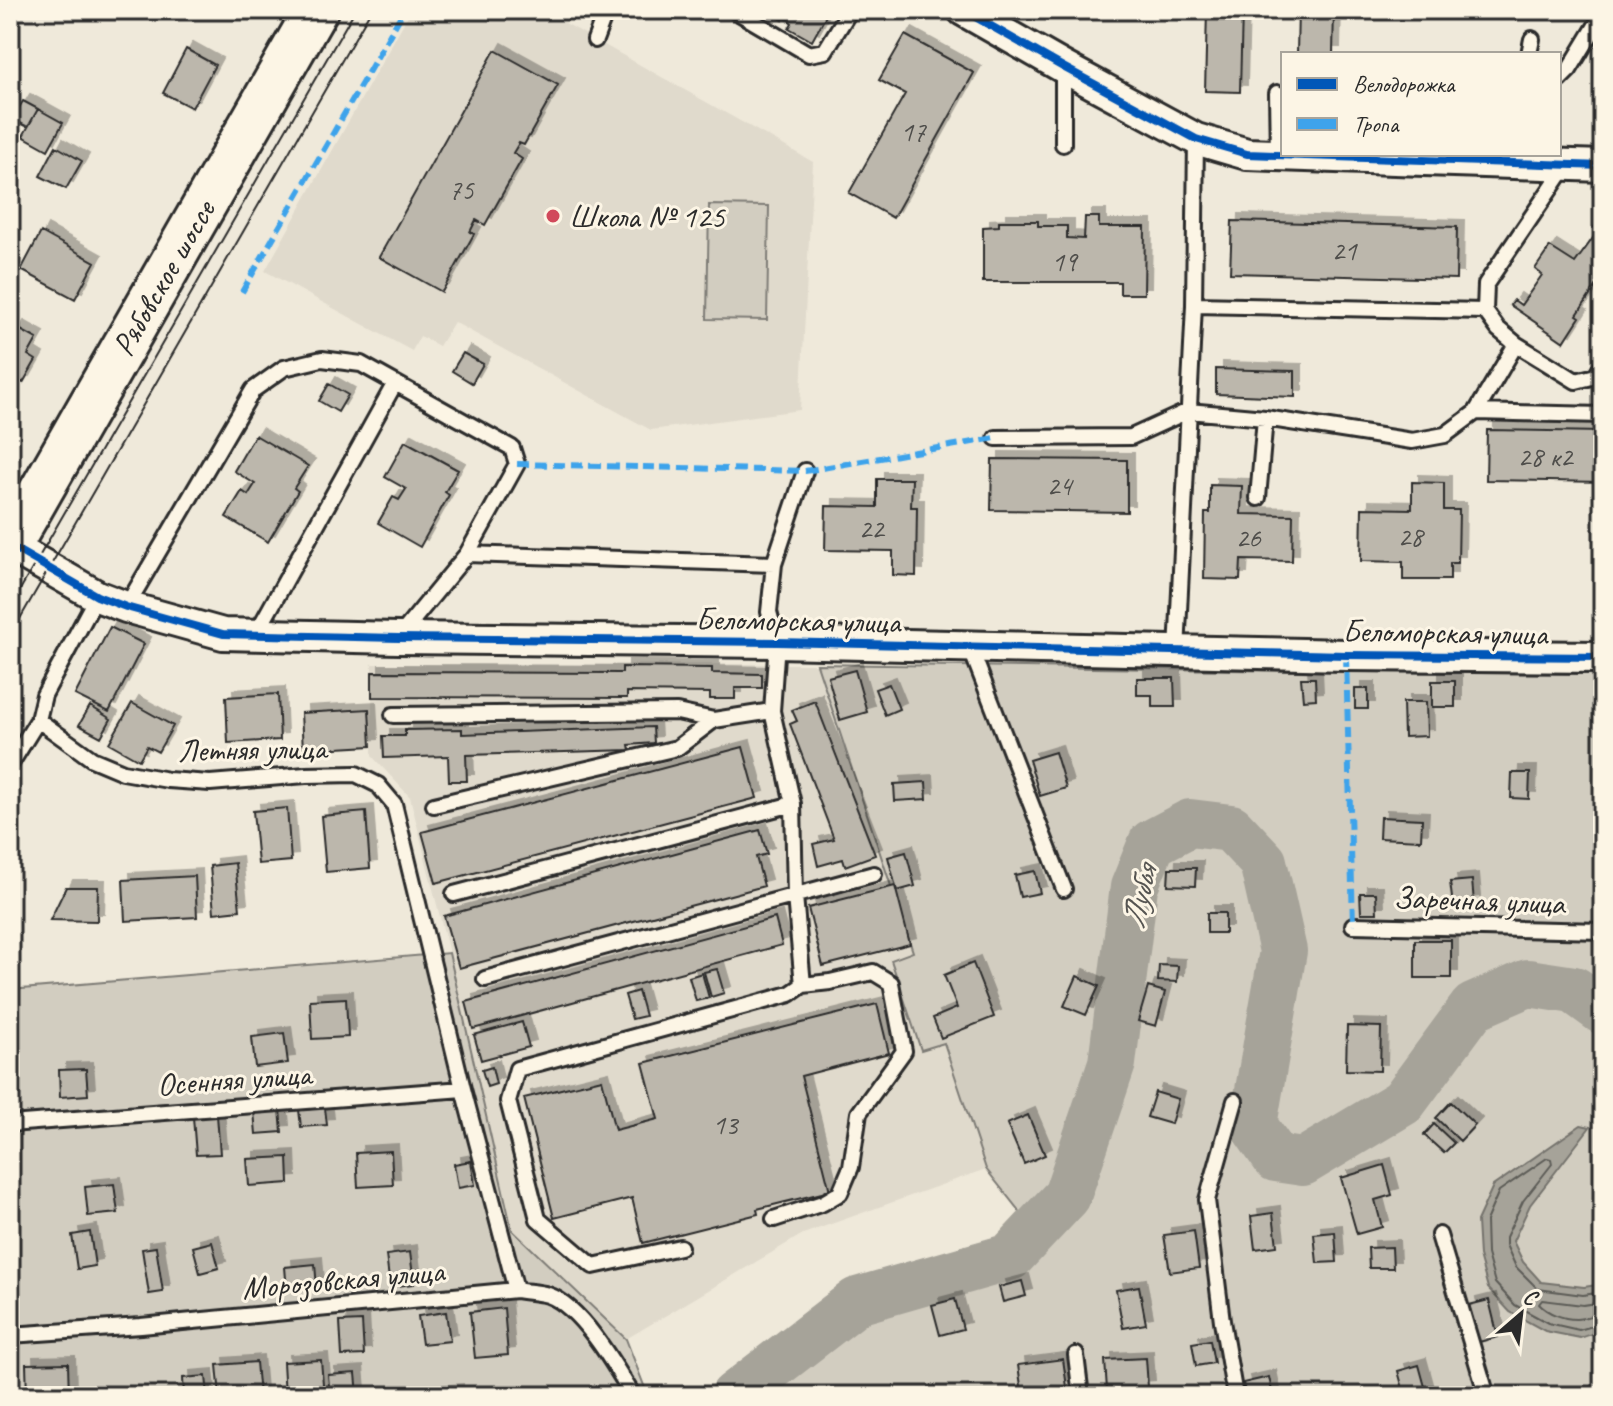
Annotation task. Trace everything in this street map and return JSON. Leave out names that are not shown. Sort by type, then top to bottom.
[{"type":"main road","name":"Рябовское шоссе","points":[[10,546],[316,10]]},
{"type":"street","points":[[963,10],[1196,139],[1247,154],[1281,155]]},
{"type":"street","points":[[1336,156],[1508,159],[1603,166]]},
{"type":"street","name":"Беломорская улица","points":[[10,546],[97,596],[223,634],[1603,657]]},
{"type":"lane","points":[[734,10],[809,54],[825,51],[850,10]]},
{"type":"lane","points":[[595,40],[608,12]]},
{"type":"lane","points":[[1561,78],[1603,14]]},
{"type":"lane","points":[[1063,67],[1063,144]]},
{"type":"lane","points":[[1277,93],[1278,155]]},
{"type":"lane","points":[[1177,652],[1194,305],[1196,139]]},
{"type":"lane","points":[[1566,165],[1486,284],[1485,311],[1498,329],[1516,344],[1576,381],[1596,376],[1603,364]]},
{"type":"lane","points":[[1194,305],[1485,311]]},
{"type":"lane","points":[[996,438],[1131,437],[1188,411],[1265,418],[1412,441],[1445,435],[1476,412],[1516,344]]},
{"type":"lane","points":[[126,607],[253,390],[284,368],[322,359],[361,364],[512,448],[517,464],[467,554],[398,638]]},
{"type":"lane","points":[[256,634],[395,383]]},
{"type":"lane","points":[[1476,412],[1603,415]]},
{"type":"lane","points":[[1258,498],[1265,418]]},
{"type":"lane","points":[[803,985],[795,896],[793,804],[772,711],[777,642],[769,612],[774,564],[805,471]]},
{"type":"lane","points":[[467,554],[774,564]]},
{"type":"lane","points":[[10,765],[38,720],[44,695],[97,596]]},
{"type":"lane","points":[[970,647],[1064,889]]},
{"type":"lane","points":[[393,715],[677,712],[714,720],[772,711]]},
{"type":"lane","name":"Летняя улица","points":[[38,720],[92,759],[123,772],[210,783],[356,774],[378,785],[394,804],[463,1089]]},
{"type":"lane","points":[[434,805],[677,748],[714,720]]},
{"type":"lane","points":[[454,894],[793,804]]},
{"type":"lane","points":[[485,979],[874,874]]},
{"type":"lane","name":"Заречная улица","points":[[1353,925],[1603,931]]},
{"type":"lane","points":[[680,1247],[593,1266],[538,1219],[508,1101],[517,1069],[790,994],[803,985],[873,972],[891,983],[904,1051],[859,1113],[851,1167],[840,1193],[823,1203],[774,1219]]},
{"type":"lane","points":[[463,1089],[516,1290]]},
{"type":"lane","name":"Осенняя улица","points":[[10,1124],[463,1089]]},
{"type":"lane","points":[[1235,1101],[1207,1200],[1235,1396]]},
{"type":"lane","points":[[1439,1235],[1487,1396]]},
{"type":"lane","name":"Морозовская улица","points":[[10,1335],[141,1326],[516,1290],[550,1296],[576,1314],[609,1356],[633,1396]]},
{"type":"lane","points":[[1076,1355],[1081,1396]]},
{"type":"shaded area","name":"Школа № 125","points":[[411,10],[542,10],[813,162],[800,410],[651,430],[454,322],[439,346],[420,336],[412,351],[265,271]]},
{"type":"shaded area","points":[[709,205],[769,206],[767,320],[707,319]]},
{"type":"shaded area","points":[[372,664],[817,664],[913,952],[891,960],[920,1049],[943,1042],[986,1169],[803,1234],[626,1339],[512,1231],[410,797],[372,756]]},
{"type":"shaded area","points":[[817,664],[1603,674],[1603,1396],[758,1396],[862,1312],[1013,1274],[1042,1240],[986,1169],[944,1043],[921,1050],[891,960],[913,952]]},
{"type":"shaded area","points":[[449,953],[512,1230],[626,1339],[648,1396],[10,1396],[10,990]]},
{"type":"water","points":[[1581,1125],[1590,1127],[1530,1205],[1513,1241],[1523,1262],[1541,1282],[1584,1287],[1603,1284],[1603,1330],[1580,1338],[1545,1331],[1510,1312],[1488,1288],[1479,1256],[1477,1221],[1493,1186]]},
{"type":"building","points":[[765,10],[829,10],[812,41],[789,28],[792,23],[789,20]]},
{"type":"building","points":[[1207,10],[1242,10],[1240,92],[1205,91]]},
{"type":"building","points":[[1255,10],[1278,10],[1277,18],[1254,17]]},
{"type":"building","points":[[1298,10],[1334,10],[1333,52],[1297,52]]},
{"type":"building","points":[[1484,10],[1511,10],[1504,17],[1491,17]]},
{"type":"building","points":[[905,35],[974,73],[893,218],[849,193],[905,94],[879,80]]},
{"type":"building","points":[[186,49],[215,65],[192,108],[163,93]]},
{"type":"building","points":[[495,50],[558,85],[524,145],[519,143],[513,153],[522,159],[485,225],[476,220],[470,232],[474,234],[442,292],[379,257]]},
{"type":"building","points":[[23,101],[38,109],[28,127],[12,119]]},
{"type":"building","points":[[38,109],[63,123],[48,150],[23,136]]},
{"type":"building","points":[[56,146],[82,161],[66,189],[40,176]]},
{"type":"building","points":[[1603,213],[1603,285],[1599,282],[1564,342],[1510,305],[1514,300],[1521,305],[1542,275],[1535,269],[1550,247],[1575,263],[1598,231],[1594,227]]},
{"type":"building","points":[[1085,217],[1099,217],[1099,227],[1145,227],[1144,294],[1120,294],[1120,282],[983,282],[983,227],[999,226],[999,221],[1038,221],[1038,226],[1067,226],[1067,238],[1084,239]]},
{"type":"building","points":[[1232,221],[1457,227],[1456,279],[1230,273]]},
{"type":"building","points":[[41,232],[95,262],[75,299],[21,270]]},
{"type":"building","points":[[17,328],[37,339],[28,355],[36,360],[23,383],[10,376],[10,340]]},
{"type":"building","points":[[463,353],[483,364],[472,383],[452,371]]},
{"type":"building","points":[[1216,369],[1295,371],[1295,397],[1216,394]]},
{"type":"building","points":[[329,384],[348,395],[338,412],[319,401]]},
{"type":"building","points":[[1487,430],[1603,432],[1603,482],[1486,480]]},
{"type":"building","points":[[255,435],[308,466],[294,488],[298,491],[268,542],[226,517],[242,491],[248,495],[255,484],[234,471]]},
{"type":"building","points":[[405,441],[458,470],[445,492],[449,495],[420,547],[378,523],[393,497],[399,500],[406,489],[385,477]]},
{"type":"building","points":[[992,459],[1127,460],[1127,512],[991,510]]},
{"type":"building","points":[[877,479],[912,479],[911,507],[917,507],[916,576],[893,575],[893,551],[825,550],[826,506],[877,507]]},
{"type":"building","points":[[1412,482],[1444,483],[1444,510],[1459,510],[1458,563],[1450,563],[1450,580],[1403,580],[1403,562],[1361,561],[1362,508],[1412,509]]},
{"type":"building","points":[[1210,485],[1242,486],[1241,514],[1293,515],[1292,561],[1241,560],[1240,580],[1204,579],[1205,513],[1210,513]]},
{"type":"building","points":[[110,627],[144,644],[109,712],[75,695]]},
{"type":"building","points":[[622,667],[712,668],[712,673],[762,674],[762,688],[735,688],[735,699],[710,699],[710,693],[627,692],[627,698],[372,697],[372,672],[622,673]]},
{"type":"building","points":[[855,670],[867,712],[840,720],[828,677]]},
{"type":"building","points":[[1137,678],[1174,678],[1175,707],[1152,707],[1152,695],[1137,695]]},
{"type":"building","points":[[1301,678],[1315,678],[1316,699],[1303,700]]},
{"type":"building","points":[[1432,681],[1455,681],[1455,707],[1432,707]]},
{"type":"building","points":[[889,684],[899,709],[885,715],[875,689]]},
{"type":"building","points":[[1355,689],[1368,689],[1368,709],[1355,709]]},
{"type":"building","points":[[278,694],[280,740],[228,743],[226,697]]},
{"type":"building","points":[[815,701],[875,855],[845,866],[843,859],[818,866],[813,844],[834,839],[790,724],[797,721],[792,710]]},
{"type":"building","points":[[1403,702],[1426,702],[1427,736],[1404,737]]},
{"type":"building","points":[[132,703],[173,726],[158,752],[147,746],[139,760],[109,743]]},
{"type":"building","points":[[90,706],[111,719],[101,737],[79,725]]},
{"type":"building","points":[[369,709],[371,746],[303,750],[301,713]]},
{"type":"building","points":[[653,727],[654,743],[629,745],[630,750],[466,755],[467,781],[449,781],[448,756],[384,758],[383,736],[405,736],[405,730],[462,729],[462,734]]},
{"type":"building","points":[[743,747],[757,798],[436,883],[422,832]]},
{"type":"building","points":[[1055,752],[1066,788],[1040,796],[1029,760]]},
{"type":"building","points":[[1512,773],[1530,773],[1529,799],[1511,798]]},
{"type":"building","points":[[926,782],[927,799],[895,801],[894,784]]},
{"type":"building","points":[[287,808],[291,861],[258,864],[253,811]]},
{"type":"building","points":[[366,812],[370,868],[326,872],[321,816]]},
{"type":"building","points":[[1380,817],[1422,819],[1421,840],[1379,838]]},
{"type":"building","points":[[760,830],[767,854],[756,857],[764,886],[459,968],[444,916]]},
{"type":"building","points":[[906,852],[915,886],[897,891],[888,857]]},
{"type":"building","points":[[235,863],[240,910],[214,913],[210,866]]},
{"type":"building","points":[[1169,868],[1196,868],[1195,886],[1168,885]]},
{"type":"building","points":[[1035,871],[1040,893],[1020,897],[1015,875]]},
{"type":"building","points":[[195,876],[197,917],[125,921],[123,880]]},
{"type":"building","points":[[1472,880],[1474,903],[1453,906],[1450,882]]},
{"type":"building","points":[[895,886],[910,944],[823,966],[808,908]]},
{"type":"building","points":[[66,887],[98,887],[97,921],[50,920]]},
{"type":"building","points":[[1360,893],[1376,893],[1377,913],[1361,913]]},
{"type":"building","points":[[1207,913],[1225,913],[1225,933],[1207,933]]},
{"type":"building","points":[[775,918],[782,945],[473,1029],[466,1002]]},
{"type":"building","points":[[1415,940],[1451,940],[1451,978],[1415,978]]},
{"type":"building","points":[[973,963],[994,1017],[941,1038],[933,1018],[957,1008],[944,975]]},
{"type":"building","points":[[1159,965],[1178,966],[1177,982],[1158,981]]},
{"type":"building","points":[[717,969],[724,993],[711,997],[704,972]]},
{"type":"building","points":[[702,973],[709,998],[696,1001],[689,977]]},
{"type":"building","points":[[1077,976],[1099,986],[1086,1015],[1064,1006]]},
{"type":"building","points":[[1148,987],[1165,992],[1156,1026],[1138,1021]]},
{"type":"building","points":[[638,991],[645,1016],[632,1019],[625,995]]},
{"type":"building","points":[[346,998],[348,1037],[312,1039],[310,1000]]},
{"type":"building","points":[[877,1004],[889,1053],[801,1076],[830,1191],[757,1209],[758,1214],[643,1243],[632,1198],[554,1218],[524,1098],[602,1079],[615,1130],[658,1119],[643,1063]]},
{"type":"building","points":[[522,1022],[529,1047],[481,1060],[474,1035]]},
{"type":"building","points":[[1347,1026],[1381,1027],[1380,1071],[1346,1070]]},
{"type":"building","points":[[284,1033],[288,1063],[255,1067],[252,1037]]},
{"type":"building","points":[[492,1067],[496,1084],[487,1087],[482,1070]]},
{"type":"building","points":[[86,1069],[88,1095],[60,1097],[59,1070]]},
{"type":"building","points":[[1155,1092],[1178,1099],[1171,1124],[1147,1117]]},
{"type":"building","points":[[1451,1102],[1475,1125],[1460,1141],[1436,1118]]},
{"type":"building","points":[[325,1108],[327,1125],[301,1127],[299,1110]]},
{"type":"building","points":[[280,1109],[282,1132],[256,1134],[254,1111]]},
{"type":"building","points":[[217,1115],[220,1154],[196,1155],[193,1117]]},
{"type":"building","points":[[1028,1115],[1045,1155],[1024,1164],[1007,1124]]},
{"type":"building","points":[[1434,1124],[1454,1143],[1444,1153],[1424,1135]]},
{"type":"building","points":[[391,1151],[393,1185],[358,1187],[356,1153]]},
{"type":"building","points":[[288,1157],[289,1183],[249,1186],[247,1159]]},
{"type":"building","points":[[471,1161],[475,1185],[458,1188],[454,1164]]},
{"type":"building","points":[[1384,1165],[1392,1195],[1375,1200],[1382,1227],[1357,1234],[1341,1178]]},
{"type":"building","points":[[114,1184],[118,1213],[88,1216],[85,1187]]},
{"type":"building","points":[[1273,1213],[1277,1246],[1255,1249],[1251,1216]]},
{"type":"building","points":[[1194,1231],[1199,1268],[1170,1272],[1164,1235]]},
{"type":"building","points":[[90,1232],[95,1266],[77,1269],[72,1235]]},
{"type":"building","points":[[1335,1232],[1337,1262],[1317,1263],[1314,1234]]},
{"type":"building","points":[[212,1242],[219,1268],[200,1273],[193,1247]]},
{"type":"building","points":[[156,1247],[163,1292],[149,1294],[142,1249]]},
{"type":"building","points":[[1392,1247],[1393,1268],[1369,1268],[1368,1248]]},
{"type":"building","points":[[410,1252],[414,1284],[390,1287],[386,1255]]},
{"type":"building","points":[[315,1264],[317,1288],[287,1291],[285,1267]]},
{"type":"building","points":[[1022,1281],[1026,1296],[1003,1302],[999,1287]]},
{"type":"building","points":[[1139,1286],[1146,1324],[1123,1328],[1116,1290]]},
{"type":"building","points":[[955,1299],[963,1329],[940,1335],[932,1305]]},
{"type":"building","points":[[1489,1300],[1498,1337],[1479,1342],[1469,1305]]},
{"type":"building","points":[[504,1308],[508,1355],[475,1358],[470,1312]]},
{"type":"building","points":[[446,1312],[450,1341],[422,1344],[418,1316]]},
{"type":"building","points":[[362,1321],[364,1355],[342,1356],[340,1322]]},
{"type":"building","points":[[1210,1340],[1214,1363],[1196,1366],[1192,1343]]},
{"type":"building","points":[[1146,1358],[1148,1387],[1107,1390],[1105,1360]]},
{"type":"building","points":[[1063,1359],[1067,1387],[1022,1393],[1018,1365]]},
{"type":"building","points":[[321,1360],[324,1396],[285,1396],[283,1362]]},
{"type":"building","points":[[256,1362],[259,1396],[220,1396],[217,1365]]},
{"type":"building","points":[[68,1363],[69,1396],[27,1396],[26,1364]]},
{"type":"building","points":[[1419,1365],[1427,1394],[1405,1396],[1398,1371]]},
{"type":"building","points":[[356,1373],[358,1396],[330,1396],[328,1375]]},
{"type":"building","points":[[206,1376],[208,1396],[184,1396],[183,1378]]},
{"type":"building","points":[[1269,1377],[1273,1396],[1246,1396],[1243,1383]]},
{"type":"building","points":[[456,1391],[456,1396],[432,1396],[431,1393]]},
{"type":"waterway","name":"Лубья","points":[[734,1396],[857,1301],[1010,1257],[1067,1196],[1112,1063],[1134,887],[1152,843],[1190,823],[1231,828],[1263,862],[1283,951],[1253,1125],[1276,1158],[1303,1162],[1403,1102],[1473,1007],[1528,983],[1574,990],[1603,1011]]},
{"type":"tram line","points":[[10,607],[355,10]]},
{"type":"tram line","points":[[10,636],[371,10]]},
{"type":"marked path","points":[[242,292],[404,10]]},
{"type":"marked path","points":[[517,464],[805,471],[996,438]]},
{"type":"marked path","points":[[1346,655],[1353,925]]},
{"type":"cycle path","points":[[963,10],[1196,139],[1247,154],[1281,155]]},
{"type":"cycle path","points":[[1306,156],[1603,166]]},
{"type":"cycle path","points":[[10,546],[97,596],[223,634],[1603,657]]},
{"type":"place","name":"Школа № 125","points":[[553,216]]}]
